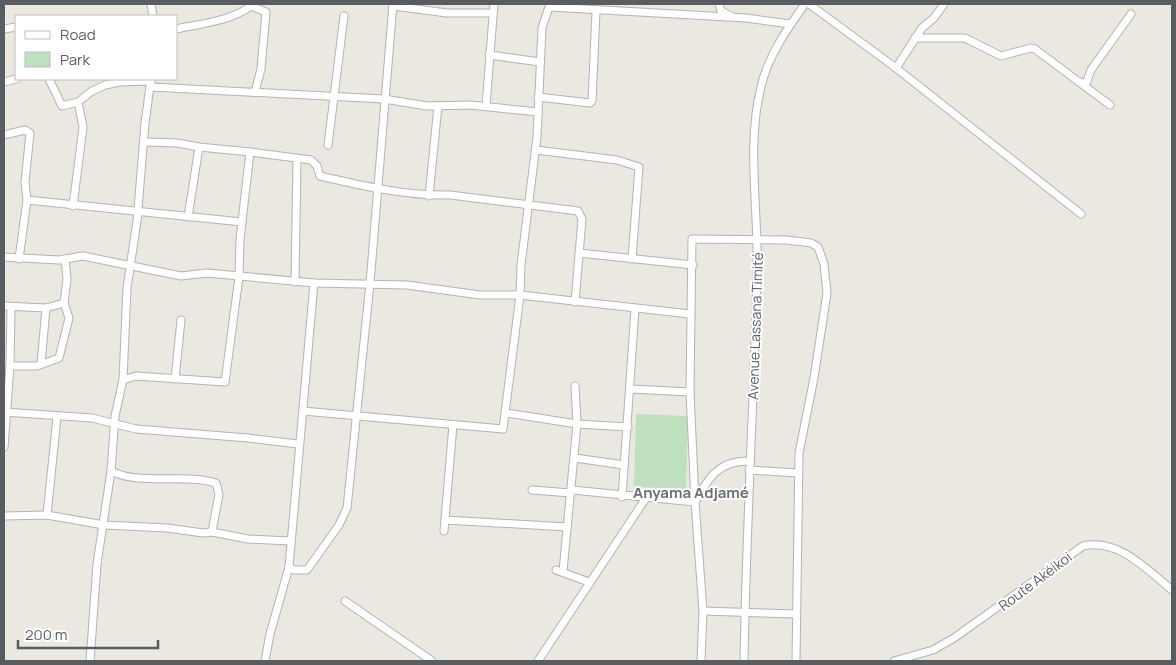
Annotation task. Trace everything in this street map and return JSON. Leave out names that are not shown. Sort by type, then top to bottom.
[{"type":"street","points":[[486,106],[494,4]]},
{"type":"street","points":[[719,4],[724,13],[738,18]]},
{"type":"street","name":"Avenue Lassana Timité","points":[[744,661],[744,613],[758,241],[753,155],[758,103],[769,63],[790,24],[805,4]]},
{"type":"street","points":[[809,4],[896,68],[1081,214]]},
{"type":"street","points":[[896,68],[915,38],[944,4]]},
{"type":"street","points":[[178,28],[210,22],[236,13],[250,5],[266,12],[261,69],[255,92]]},
{"type":"street","points":[[288,567],[294,570],[307,570],[338,525],[347,508],[370,283],[393,5],[447,13],[492,13]]},
{"type":"street","points":[[304,411],[503,429],[536,150],[544,20],[550,5],[596,12],[738,18],[790,24]]},
{"type":"street","points":[[538,97],[590,103],[592,101],[596,12]]},
{"type":"street","points":[[1078,81],[1086,84],[1091,70],[1131,14]]},
{"type":"street","points":[[328,145],[344,16]]},
{"type":"street","points":[[915,38],[965,38],[1001,56],[1031,48],[1042,53],[1110,105]]},
{"type":"street","points":[[489,55],[540,62]]},
{"type":"street","points":[[49,80],[62,106],[78,102],[92,91],[105,86],[120,82],[151,82],[255,92],[384,99],[416,105],[486,106],[538,112]]},
{"type":"street","points":[[90,661],[96,564],[104,525],[111,471],[114,424],[123,380],[127,288],[132,265],[151,82]]},
{"type":"street","points":[[73,206],[83,126],[78,102]]},
{"type":"street","points":[[429,196],[438,106]]},
{"type":"street","points":[[4,135],[25,130],[30,133],[25,182],[26,200],[19,259]]},
{"type":"street","points":[[144,142],[177,143],[297,160],[311,160],[317,166],[320,176],[378,190],[429,196],[450,196],[529,207],[578,211],[582,219],[575,302]]},
{"type":"street","points":[[188,217],[199,147]]},
{"type":"street","points":[[536,150],[617,160],[639,167],[632,259]]},
{"type":"street","points":[[123,380],[136,376],[225,382],[239,276],[242,222],[250,152]]},
{"type":"street","points":[[295,282],[297,160]]},
{"type":"street","points":[[26,200],[242,222]]},
{"type":"street","points":[[701,661],[703,611],[695,502],[690,392],[692,238],[758,241],[787,240],[814,244],[820,252],[824,264],[826,293],[814,378],[799,453],[796,661]]},
{"type":"street","points":[[579,253],[692,265]]},
{"type":"street","points":[[4,257],[19,259],[65,259],[83,256],[100,262],[132,265],[181,276],[207,273],[314,284],[370,283],[407,285],[480,295],[520,296],[690,314]]},
{"type":"street","points":[[10,366],[41,364],[59,358],[69,318],[64,303],[67,279],[65,259]]},
{"type":"street","points":[[265,661],[270,634],[288,567],[298,444],[304,411],[314,284]]},
{"type":"street","points":[[4,447],[10,366],[7,307],[46,308],[64,303]]},
{"type":"street","points":[[41,364],[46,308]]},
{"type":"street","points":[[622,497],[631,389],[635,309]]},
{"type":"street","points":[[175,379],[181,320]]},
{"type":"street","points":[[575,386],[577,424],[575,458],[572,492],[560,570],[589,582]]},
{"type":"street","points":[[631,389],[690,392]]},
{"type":"street","points":[[6,412],[92,418],[136,429],[298,444]]},
{"type":"street","points":[[506,413],[577,424],[628,427]]},
{"type":"street","points":[[47,515],[57,417]]},
{"type":"street","points":[[444,531],[452,425]]},
{"type":"street","points":[[575,458],[624,465]]},
{"type":"street","points":[[695,502],[704,486],[722,466],[735,461],[750,461]]},
{"type":"street","points":[[749,470],[798,473]]},
{"type":"street","points":[[111,471],[148,478],[175,478],[216,483],[219,494],[212,532]]},
{"type":"street","points":[[532,490],[695,502]]},
{"type":"street","points":[[542,659],[589,582],[646,498]]},
{"type":"street","points":[[4,516],[47,515],[104,525],[212,532],[248,539],[291,541]]},
{"type":"street","points":[[445,520],[567,527]]},
{"type":"street","name":"Route Akéikoi","points":[[894,661],[932,650],[954,638],[1083,546],[1101,544],[1115,548],[1136,561],[1172,590]]},
{"type":"street","points":[[345,601],[432,661]]},
{"type":"street","points":[[703,611],[796,614]]},
{"type":"green space","points":[[636,414],[688,416],[686,489],[634,487]]},
{"type":"district","name":"Anyama Adjamé","points":[[691,492]]}]
